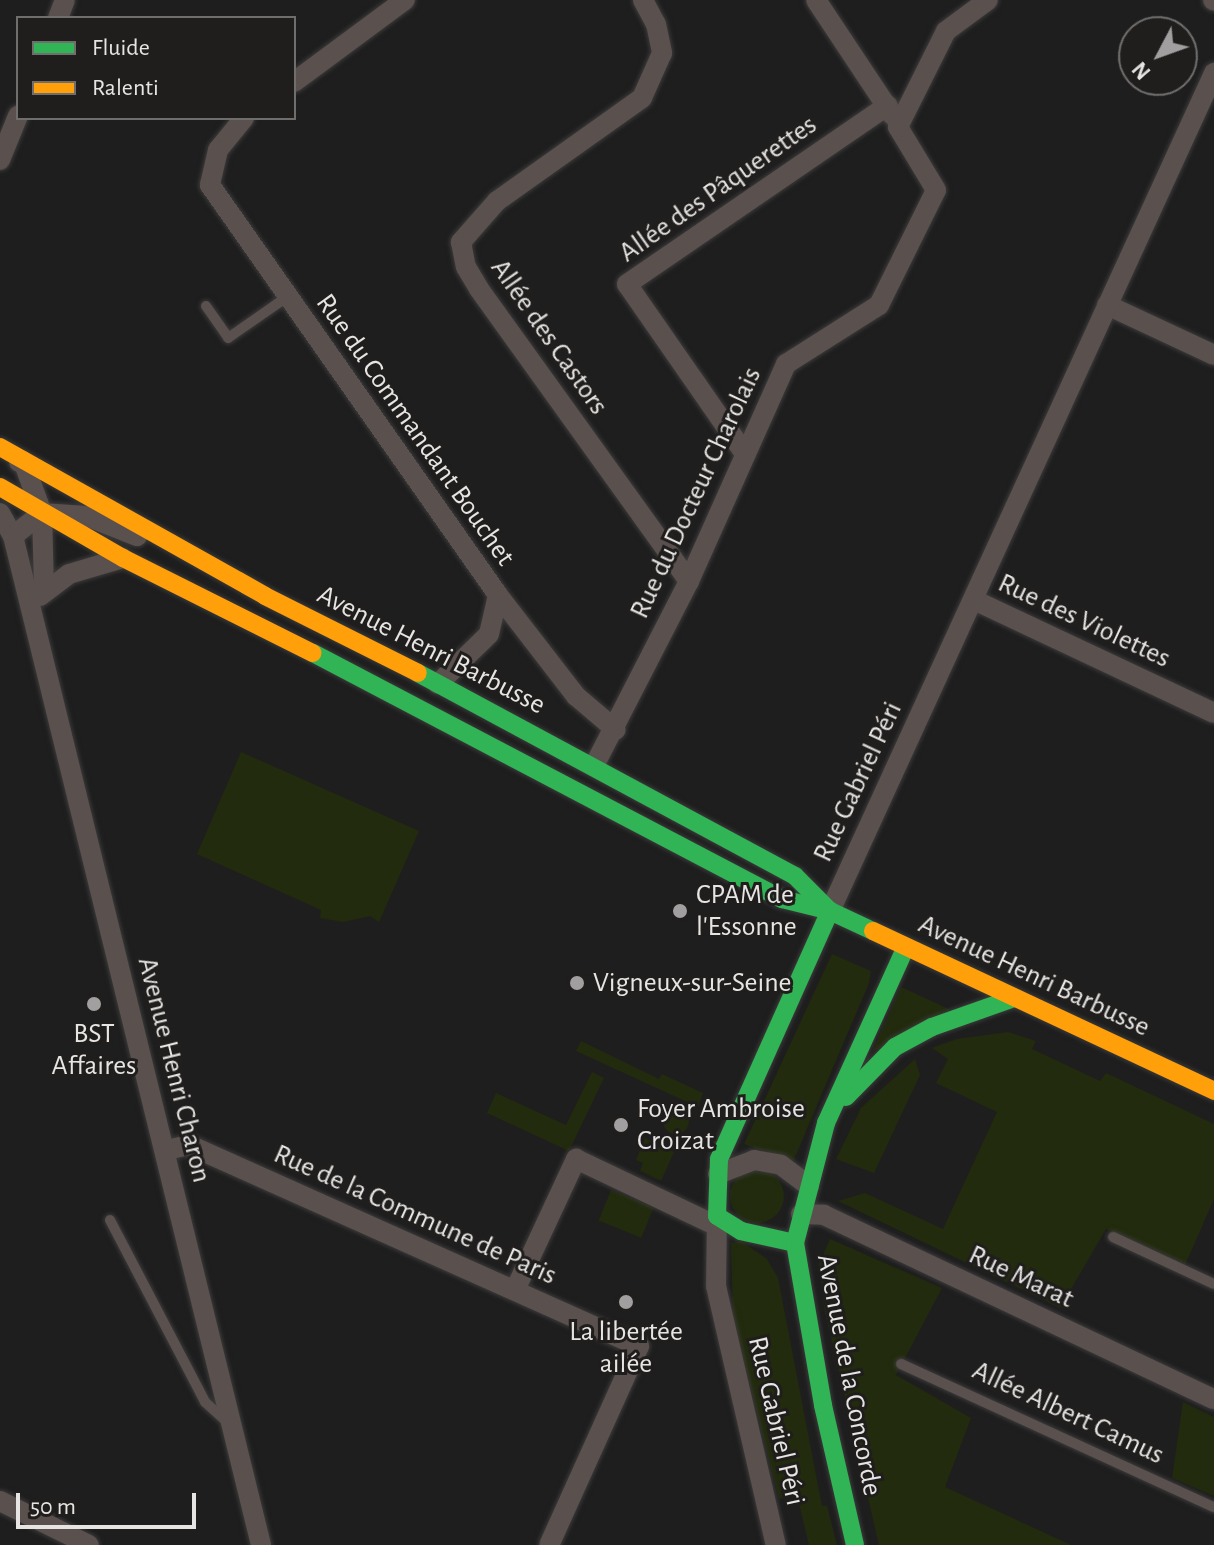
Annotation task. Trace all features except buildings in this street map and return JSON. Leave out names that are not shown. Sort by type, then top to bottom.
[{"type":"main road","name":"Avenue Henri Barbusse","points":[[0,447],[177,547],[594,766],[795,876],[830,911]]},
{"type":"main road","name":"Avenue Henri Barbusse","points":[[0,487],[123,558],[508,751],[782,899],[830,911],[1214,1091]]},
{"type":"main road","name":"Rue Gabriel Péri","points":[[717,1221],[719,1159],[830,911]]},
{"type":"main road","name":"Avenue de la Concorde","points":[[855,1545],[823,1405],[795,1243],[826,1123],[906,947]]},
{"type":"main road","name":"Avenue de la Concorde","points":[[826,1123],[863,1076],[895,1047],[932,1027],[1014,998]]},
{"type":"main road","points":[[717,1221],[741,1231],[795,1243]]},
{"type":"street","points":[[296,81],[405,0]]},
{"type":"street","name":"Allée des Castors","points":[[643,0],[656,24],[662,53],[642,98],[497,201],[461,242],[466,267],[479,289],[689,581]]},
{"type":"street","points":[[816,0],[888,105],[898,127]]},
{"type":"street","points":[[898,127],[946,31],[988,0]]},
{"type":"street","name":"Rue Gabriel Péri","points":[[830,911],[1214,73]]},
{"type":"street","name":"Allée des Pâquerettes","points":[[743,451],[627,284],[888,105]]},
{"type":"street","points":[[0,160],[16,120]]},
{"type":"street","name":"Rue du Commandant Bouchet","points":[[242,120],[218,150],[210,185],[498,595],[576,696],[616,730]]},
{"type":"street","name":"Rue du Docteur Charolais","points":[[594,766],[616,730],[689,581],[743,451],[786,364],[879,305],[930,203],[936,190],[898,127]]},
{"type":"street","points":[[1107,305],[1214,355]]},
{"type":"street","points":[[0,464],[23,461],[42,513],[44,589]]},
{"type":"street","name":"Avenue Henri Charon","points":[[0,513],[13,536],[167,1150],[261,1545]]},
{"type":"street","points":[[13,536],[42,513],[86,516],[177,547]]},
{"type":"street","points":[[31,610],[44,589],[83,568],[123,558]]},
{"type":"street","points":[[438,684],[489,634],[498,595]]},
{"type":"street","name":"Rue des Violettes","points":[[974,600],[1214,713]]},
{"type":"street","name":"Rue de la Commune de Paris","points":[[167,1150],[189,1145],[639,1346],[549,1545]]},
{"type":"street","points":[[515,1290],[576,1159],[717,1221]]},
{"type":"street","points":[[718,1174],[754,1160],[781,1165],[809,1186]]},
{"type":"street","name":"Rue Marat","points":[[801,1214],[824,1215],[1214,1399]]},
{"type":"street","name":"Rue Gabriel Péri","points":[[717,1221],[716,1286],[776,1545]]},
{"type":"street","points":[[0,1501],[57,1538],[89,1545]]},
{"type":"lane","name":"Rue du Commandant Bouchet","points":[[206,306],[228,338],[287,297]]},
{"type":"lane","points":[[110,1220],[205,1402],[231,1425]]},
{"type":"lane","points":[[1113,1237],[1214,1284]]},
{"type":"lane","name":"Allée Albert Camus","points":[[901,1364],[1214,1507]]},
{"type":"green space","points":[[241,752],[419,831],[379,922],[370,916],[343,922],[320,918],[321,910],[197,854]]},
{"type":"green space","points":[[832,954],[871,971],[869,983],[793,1162],[744,1144]]},
{"type":"green space","points":[[901,987],[951,1010],[872,1052]]},
{"type":"green space","points":[[1008,1032],[1036,1041],[1032,1049],[1100,1081],[1106,1073],[1214,1124],[1214,1199],[1185,1265],[1106,1229],[1060,1308],[838,1201],[865,1193],[943,1229],[997,1112],[936,1083],[948,1059],[932,1048],[957,1039]]},
{"type":"green space","points":[[581,1041],[659,1079],[662,1074],[703,1093],[698,1107],[576,1051]]},
{"type":"green space","points":[[915,1059],[920,1075],[874,1173],[836,1159],[861,1108]]},
{"type":"green space","points":[[592,1072],[604,1078],[569,1151],[487,1113],[496,1093],[566,1125]]},
{"type":"green space","points":[[676,1108],[685,1112],[689,1121],[685,1130],[676,1134],[667,1130],[663,1121],[667,1112]]},
{"type":"green space","points":[[645,1138],[674,1152],[661,1181],[640,1171],[643,1163],[636,1160]]},
{"type":"green space","points":[[757,1169],[768,1171],[776,1177],[782,1185],[782,1207],[776,1215],[768,1221],[757,1223],[746,1221],[738,1215],[732,1207],[730,1196],[732,1185],[738,1177],[746,1171]]},
{"type":"green space","points":[[611,1190],[654,1207],[641,1238],[599,1221]]},
{"type":"green space","points":[[830,1239],[942,1288],[896,1375],[971,1418],[945,1487],[1071,1545],[879,1545],[824,1307],[819,1264]]},
{"type":"green space","points":[[741,1241],[767,1259],[778,1278],[822,1506],[827,1506],[837,1545],[809,1545],[797,1495],[779,1499],[733,1318],[731,1243]]},
{"type":"green space","points":[[1183,1402],[1214,1417],[1214,1496],[1172,1478]]},
{"type":"traffic: fast","points":[[313,653],[782,899],[830,911],[873,931]]},
{"type":"traffic: fast","points":[[418,673],[795,876],[830,911]]},
{"type":"traffic: fast","points":[[795,1243],[741,1231],[717,1216],[719,1159],[830,911]]},
{"type":"traffic: fast","points":[[855,1545],[823,1405],[795,1243],[826,1123],[906,947]]},
{"type":"traffic: fast","points":[[846,1097],[895,1047],[932,1027],[1014,998]]},
{"type":"traffic: slow","points":[[0,447],[265,596],[418,673]]},
{"type":"traffic: slow","points":[[0,487],[123,558],[313,653]]},
{"type":"traffic: slow","points":[[873,931],[1214,1091]]},
{"type":"place","name":"CPAM de l'Essonne","points":[[680,911]]},
{"type":"place","name":"Vigneux-sur-Seine","points":[[577,983]]},
{"type":"place","name":"BST Affaires","points":[[94,1004]]},
{"type":"place","name":"Foyer Ambroise Croizat","points":[[621,1125]]},
{"type":"place","name":"La libertée ailée","points":[[626,1302]]}]
